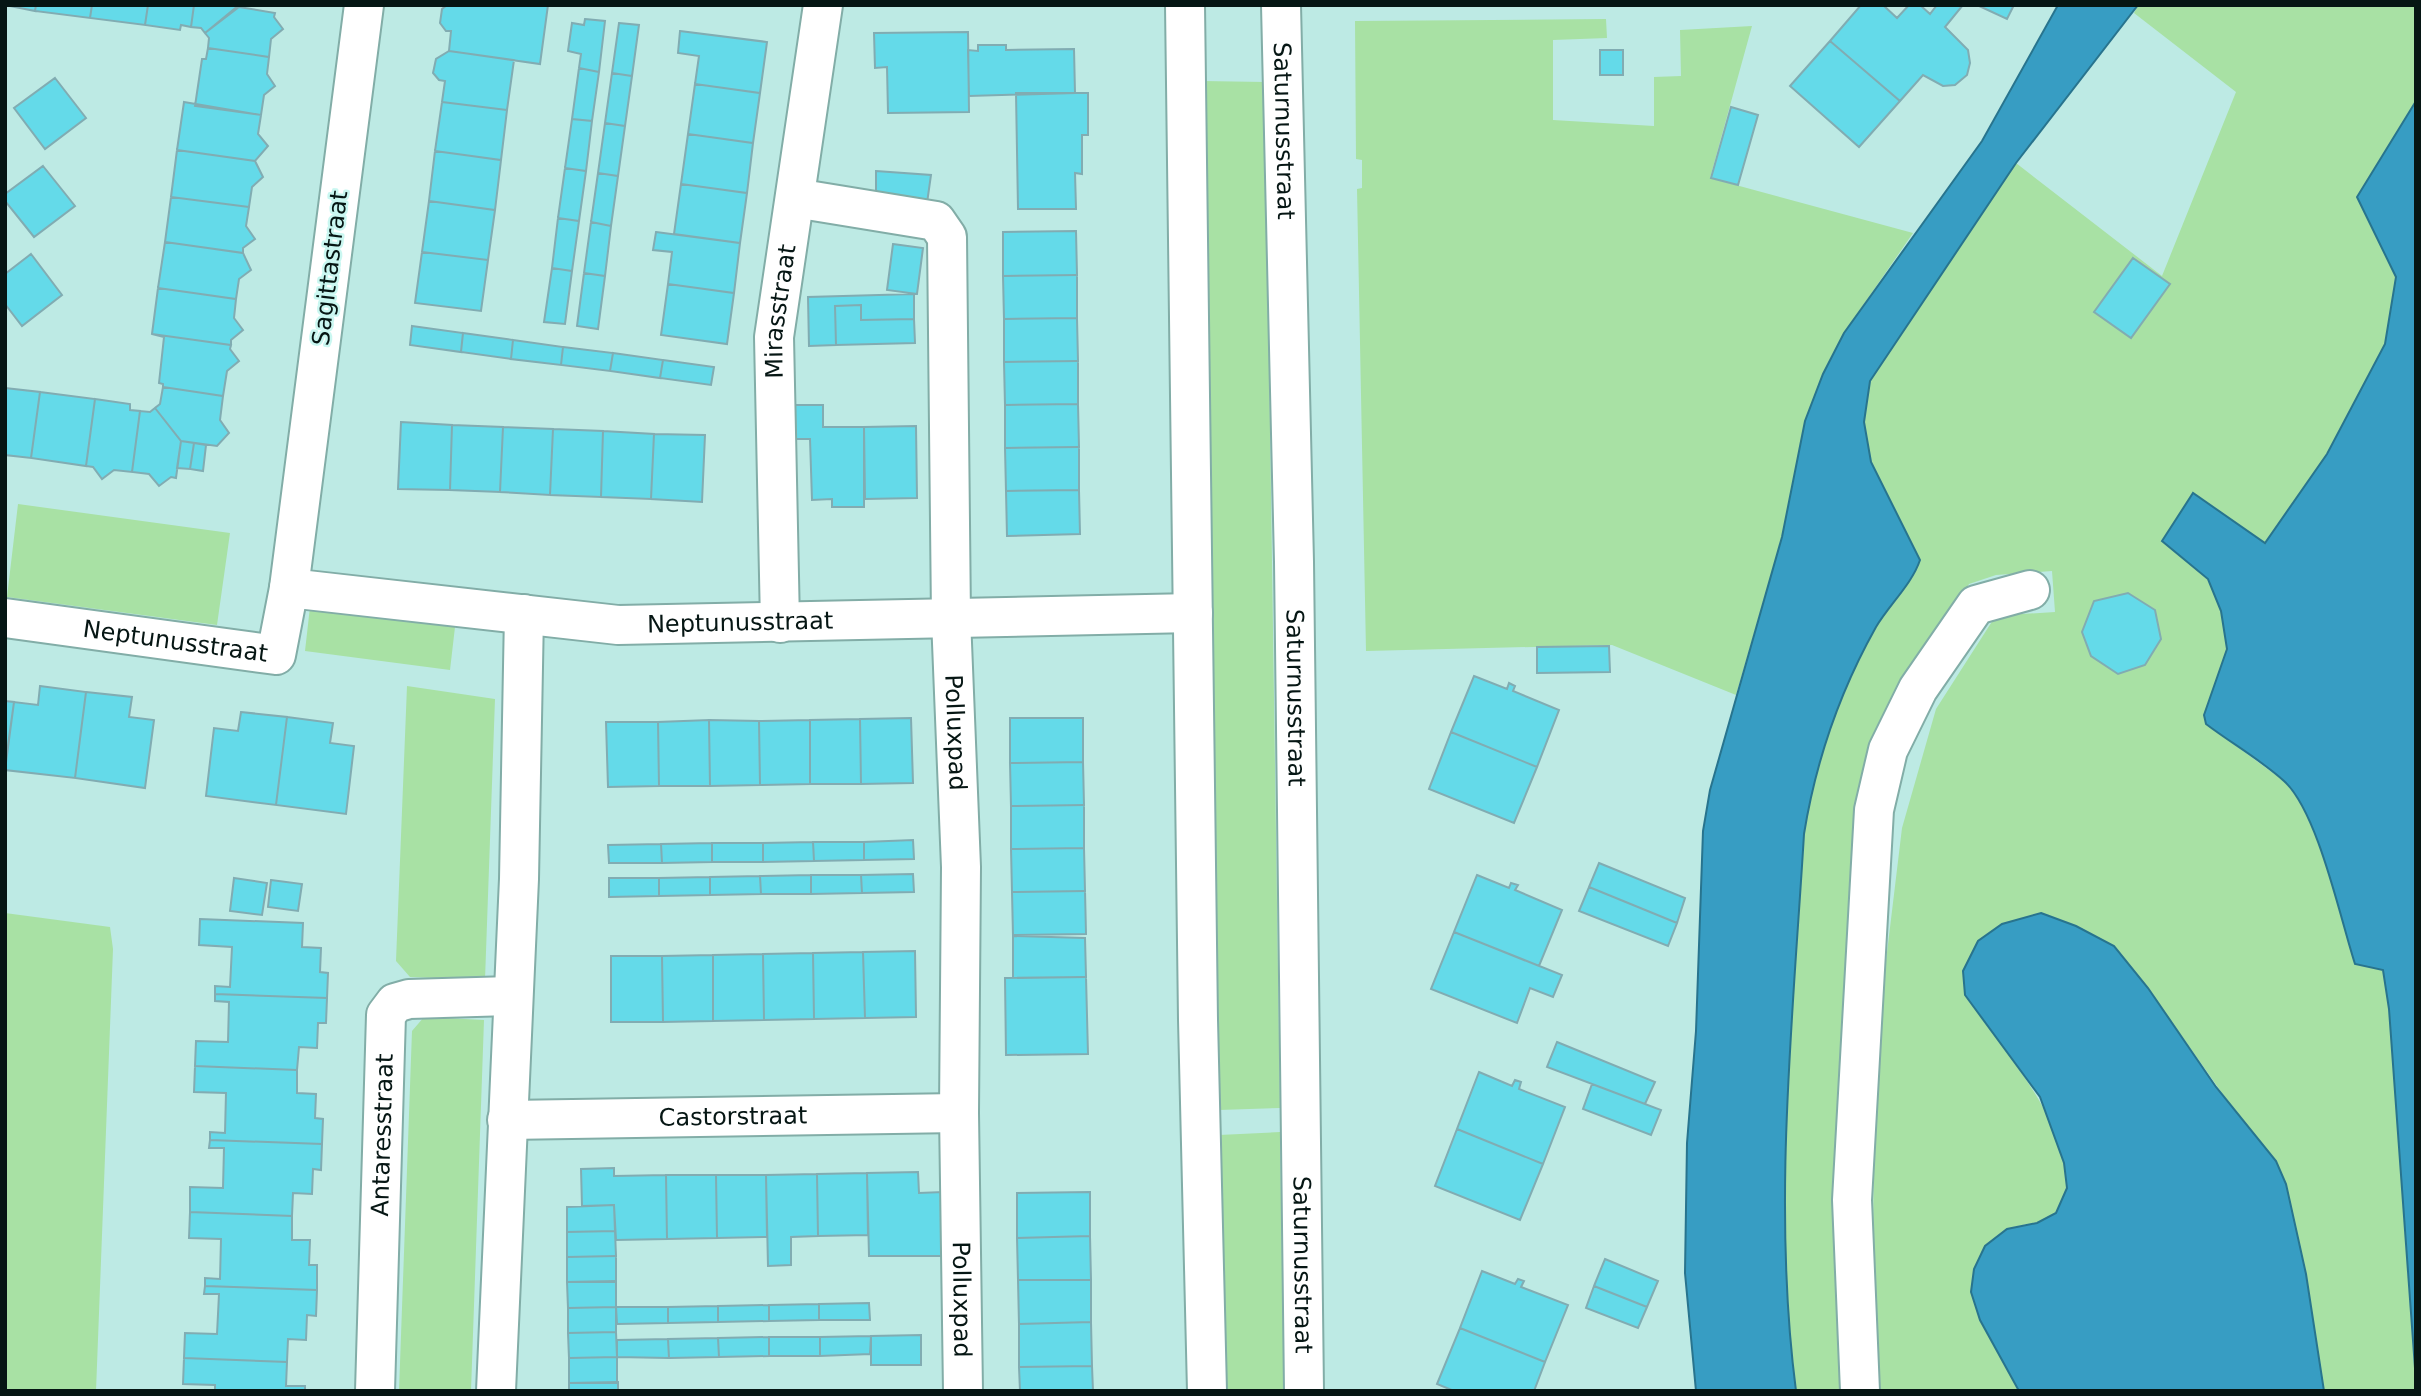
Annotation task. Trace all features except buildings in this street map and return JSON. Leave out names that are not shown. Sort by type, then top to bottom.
[{"type":"street","name":"Sagittastraat","points":[[296,530],[364,5]]},
{"type":"street","name":"Mirasstraat","points":[[780,623],[774,337],[823,5]]},
{"type":"street","points":[[1185,5],[1198,1020],[1207,1391]]},
{"type":"street","name":"Saturnusstraat","points":[[1281,5],[1294,562],[1304,1391]]},
{"type":"street","name":"Polluxpad","points":[[795,198],[936,221],[947,237],[951,618],[961,867],[959,1113],[963,1391]]},
{"type":"street","name":"Neptunusstraat","points":[[5,618],[276,655],[289,588],[296,530]]},
{"type":"street","name":"Neptunusstraat","points":[[289,588],[618,625],[1193,613]]},
{"type":"street","points":[[1860,1391],[1852,1200],[1874,810],[1888,750],[1918,689],[1976,605],[2030,590]]},
{"type":"street","points":[[496,1391],[519,879],[524,614]]},
{"type":"street","name":"Antaresstraat","points":[[375,1391],[386,1015],[395,1003],[409,999],[512,996]]},
{"type":"street","name":"Castorstraat","points":[[507,1120],[959,1113]]},
{"type":"green space","points":[[2138,5],[2416,5],[2416,101],[2357,197],[2396,277],[2385,344],[2327,454],[2265,544],[2193,493],[2162,541],[2208,579],[2221,611],[2227,649],[2204,715],[2206,724],[2284,781],[2299,800],[2383,970],[2389,1009],[2416,1391],[2324,1391],[2306,1274],[2286,1184],[2148,988],[2114,946],[2076,926],[2041,913],[1965,995],[2019,1068],[2038,1099],[2065,1160],[2066,1188],[2056,1212],[2046,1220],[2006,1230],[1985,1246],[1980,1320],[2019,1391],[1877,1391],[1873,1234],[1875,1052],[1902,828],[1936,709],[1993,620],[2005,615],[2055,612],[2052,571],[1996,575],[1969,584],[1885,732],[1847,1391],[1796,1391],[1785,1252],[1785,1182],[1790,1043],[1804,834],[1822,753],[1840,702],[1876,627],[1912,578],[1920,560],[1871,462],[1864,422],[1870,381],[2016,163],[2162,276],[2236,92],[2134,13]]},
{"type":"green space","points":[[1606,19],[1607,38],[1553,40],[1553,120],[1654,126],[1654,77],[1681,76],[1680,30],[1752,26],[1710,178],[1913,233],[1844,333],[1805,421],[1782,537],[1736,695],[1612,645],[1366,651],[1357,189],[1362,188],[1362,160],[1356,159],[1355,21]]},
{"type":"green space","points":[[1202,81],[1265,82],[1280,1108],[1219,1110]]},
{"type":"green space","points":[[18,504],[230,533],[217,625],[7,597]]},
{"type":"green space","points":[[310,607],[455,627],[450,670],[305,651]]},
{"type":"green space","points":[[407,686],[495,699],[485,980],[410,977],[396,961]]},
{"type":"green space","points":[[5,913],[110,927],[113,949],[96,1391],[5,1391]]},
{"type":"green space","points":[[424,1017],[484,1020],[471,1391],[399,1391],[412,1031]]},
{"type":"green space","points":[[1280,1132],[1284,1391],[1223,1391],[1219,1135]]},
{"type":"water","points":[[2058,5],[2138,5],[2016,163],[1870,381],[1864,422],[1871,462],[1920,560],[1912,578],[1876,627],[1840,702],[1822,753],[1804,834],[1790,1043],[1785,1182],[1789,1322],[1796,1391],[1696,1391],[1685,1273],[1687,1143],[1696,1031],[1703,831],[1710,790],[1782,537],[1805,421],[1823,374],[1844,333],[1982,141]]},
{"type":"water","points":[[2416,101],[2416,1382],[2389,1009],[2383,970],[2355,964],[2327,867],[2296,796],[2275,773],[2206,724],[2204,715],[2227,649],[2221,611],[2208,579],[2162,541],[2193,493],[2265,543],[2327,454],[2385,344],[2396,277],[2357,197]]},
{"type":"water","points":[[2041,913],[2076,926],[2114,946],[2148,988],[2216,1087],[2276,1161],[2286,1184],[2306,1274],[2324,1391],[2019,1391],[1980,1320],[1971,1292],[1974,1269],[1985,1246],[2007,1229],[2037,1223],[2056,1213],[2067,1188],[2064,1163],[2040,1097],[1965,995],[1963,971],[1978,941],[2002,924]]}]
